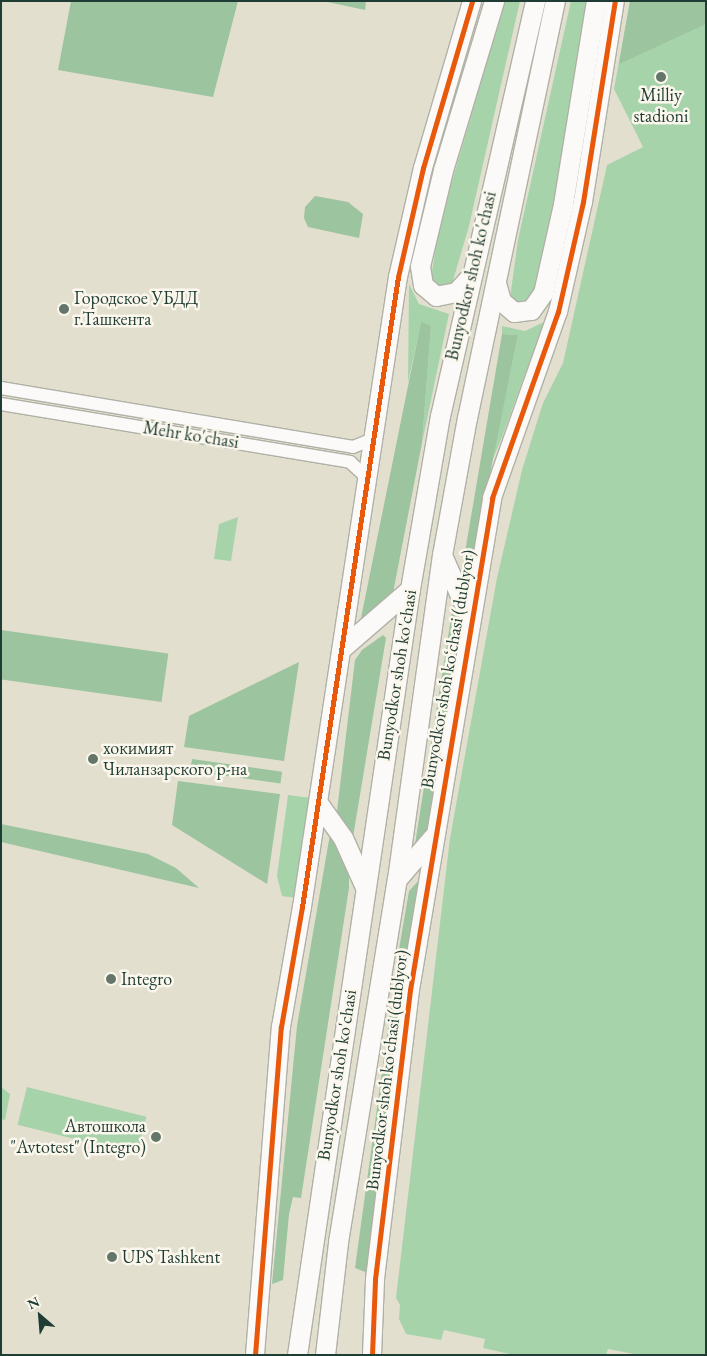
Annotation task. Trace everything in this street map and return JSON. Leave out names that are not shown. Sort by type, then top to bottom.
[{"type":"main road","points":[[470,277],[456,292],[436,296],[423,285],[420,266],[442,170],[494,1]]},
{"type":"main road","name":"Bunyodkor shoh ko'chasi","points":[[297,1355],[410,589],[440,416],[534,1]]},
{"type":"main road","name":"Bunyodkor shoh ko'chasi","points":[[325,1355],[338,1242],[397,879],[442,555],[496,282],[555,1]]},
{"type":"main road","points":[[496,282],[501,301],[514,312],[531,310],[543,293],[562,204],[596,1]]},
{"type":"main road","points":[[442,555],[470,618]]},
{"type":"main road","points":[[342,648],[410,589]]},
{"type":"main road","points":[[318,803],[343,838],[365,887]]},
{"type":"main road","points":[[397,879],[433,837]]},
{"type":"street","points":[[255,1355],[281,1027],[368,486],[398,277],[410,222],[472,1]]},
{"type":"street","name":"Bunyodkor shoh koʻchasi (dublyor)","points":[[372,1355],[380,1241],[410,990],[433,837],[470,618],[492,498],[558,312],[577,230],[615,1]]},
{"type":"street","name":"Mehr ko'chasi","points":[[1,388],[353,447]]},
{"type":"street","name":"Mehr ko'chasi","points":[[1,404],[350,462]]},
{"type":"street","points":[[368,486],[364,474],[350,462],[353,447],[375,438]]},
{"type":"green space","points":[[71,1],[238,1],[213,97],[58,70]]},
{"type":"green space","points":[[323,1],[366,1],[365,10]]},
{"type":"green space","points":[[505,1],[520,1],[469,226],[452,284],[445,289],[433,284],[431,277],[440,222]]},
{"type":"green space","points":[[571,1],[587,1],[563,160],[531,302],[522,308],[510,298],[518,240]]},
{"type":"green space","points":[[630,1],[706,1],[706,1355],[639,1355],[608,1349],[606,1355],[514,1355],[483,1348],[485,1339],[444,1330],[441,1340],[406,1334],[399,1319],[400,1305],[396,1298],[450,838],[497,578],[522,470],[543,403],[563,363],[607,165],[643,147],[614,89]]},
{"type":"green space","points":[[630,1],[706,1],[706,24],[619,64]]},
{"type":"green space","points":[[315,196],[348,202],[363,214],[359,238],[308,227],[304,218],[305,207]]},
{"type":"green space","points":[[409,284],[419,304],[449,314],[422,443],[431,326],[421,323],[408,382]]},
{"type":"green space","points":[[421,322],[431,326],[422,443],[393,593],[360,623]]},
{"type":"green space","points":[[544,322],[492,461],[518,335],[502,334],[502,326],[525,331]]},
{"type":"green space","points":[[502,334],[518,335],[468,583],[463,564]]},
{"type":"green space","points":[[238,517],[231,561],[214,559],[219,524]]},
{"type":"green space","points":[[452,612],[460,621],[429,830],[415,844]]},
{"type":"green space","points":[[1,630],[168,654],[162,702],[1,679]]},
{"type":"green space","points":[[383,635],[386,638],[353,837],[337,811],[355,660],[362,650]]},
{"type":"green space","points":[[299,662],[284,761],[184,747],[189,716]]},
{"type":"green space","points":[[192,759],[282,772],[280,784],[190,771]]},
{"type":"green space","points":[[178,781],[280,794],[267,884],[172,825]]},
{"type":"green space","points":[[288,795],[311,798],[296,898],[282,896],[277,876]]},
{"type":"green space","points":[[1,824],[148,854],[176,868],[199,888],[1,842]]},
{"type":"green space","points":[[330,834],[349,870],[349,888],[301,1198],[293,1197],[289,1214],[283,1280],[272,1284],[297,1026]]},
{"type":"green space","points":[[422,877],[373,1275],[355,1268],[398,955],[409,891]]},
{"type":"green space","points":[[1,1087],[10,1094],[5,1120],[1,1119]]},
{"type":"green space","points":[[27,1087],[146,1117],[137,1155],[18,1125]]},
{"type":"cycle path","points":[[255,1355],[281,1027],[302,907],[398,277],[423,168],[472,1]]},
{"type":"cycle path","points":[[372,1355],[375,1279],[410,990],[492,498],[558,312],[583,202],[615,1]]},
{"type":"place","name":"Milliy stadioni","points":[[661,77]]},
{"type":"place","name":"Городское УБДД г.Ташкента","points":[[64,309]]},
{"type":"place","name":"хокимият Чиланзарского р-на","points":[[93,759]]},
{"type":"place","name":"Integro","points":[[111,979]]},
{"type":"place","name":"Автошкола \"Avtotest\" (Integro)","points":[[156,1137]]},
{"type":"place","name":"UPS Tashkent","points":[[112,1257]]}]
